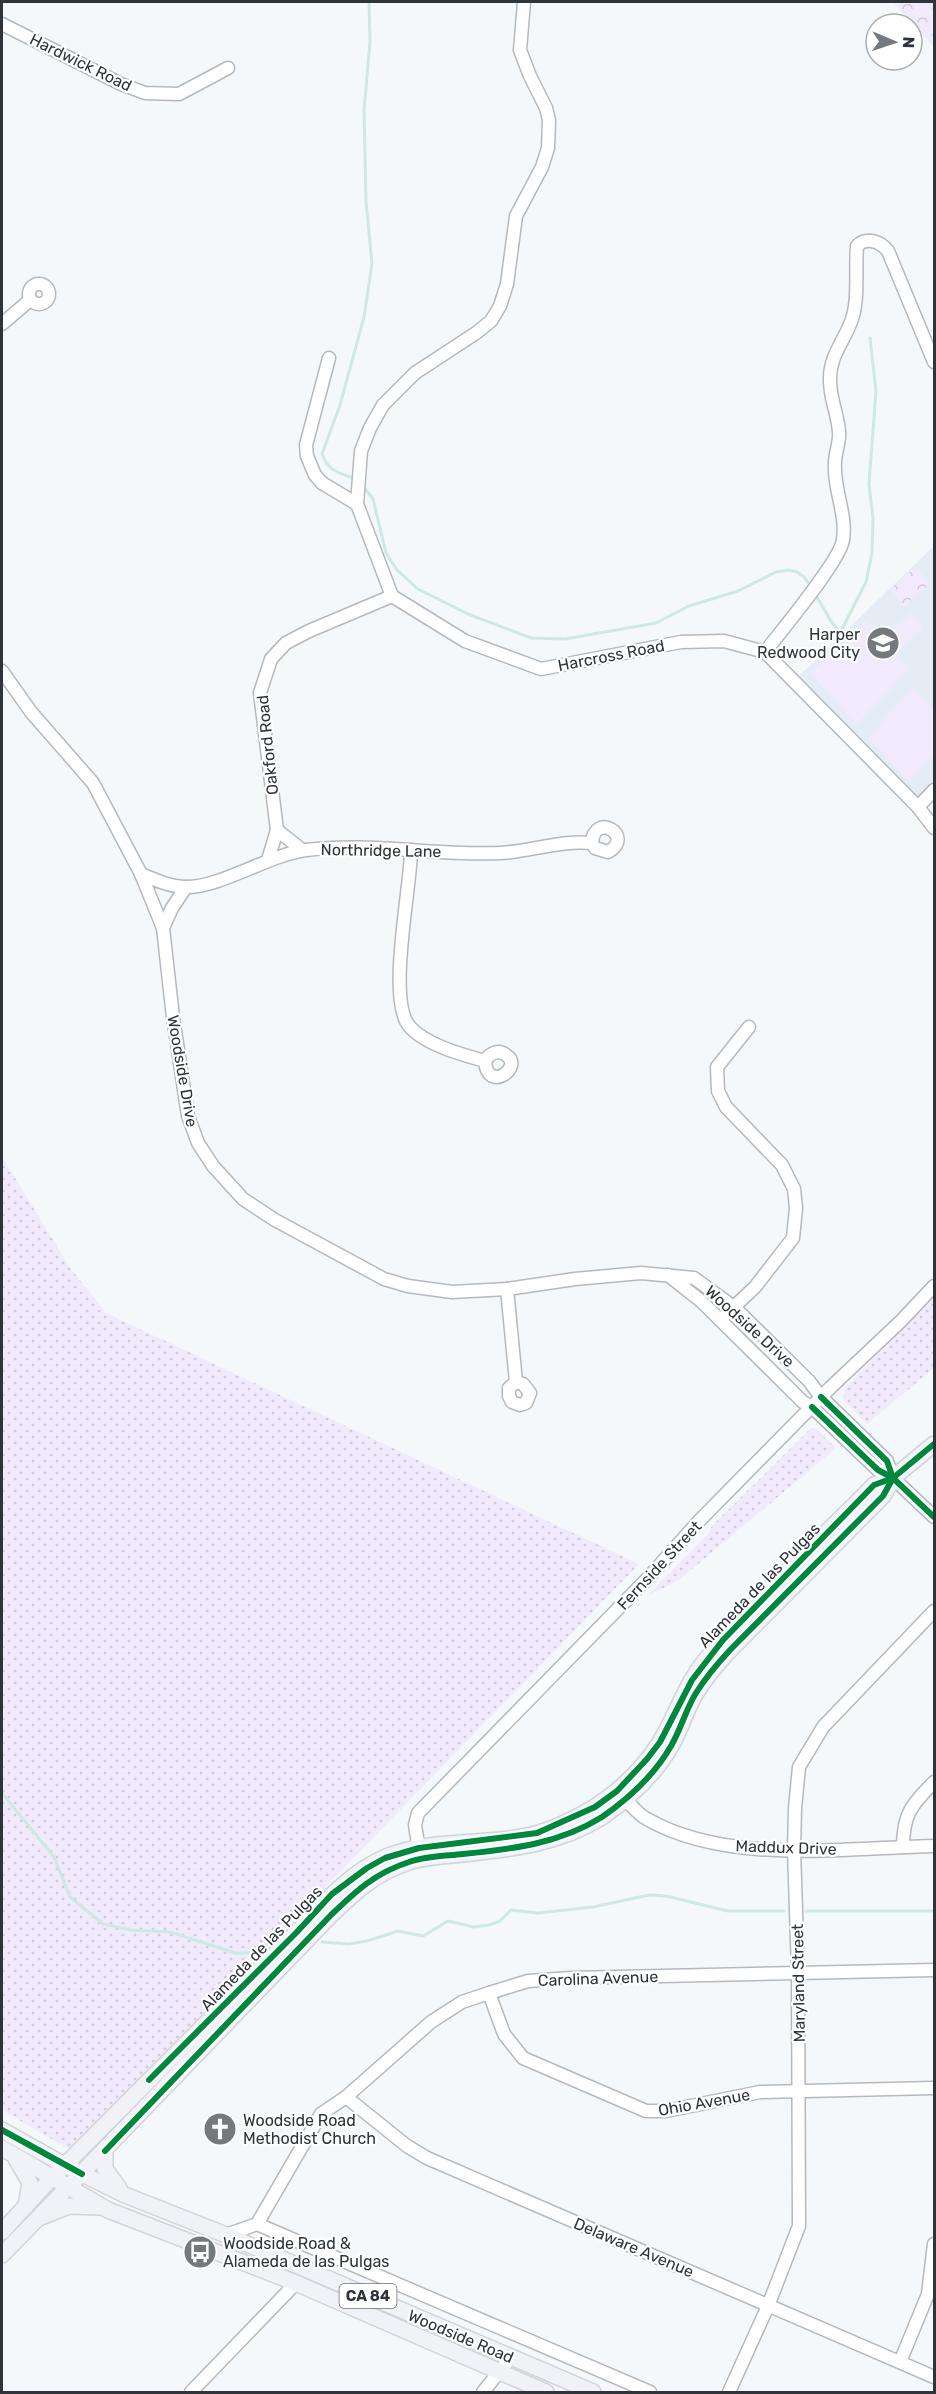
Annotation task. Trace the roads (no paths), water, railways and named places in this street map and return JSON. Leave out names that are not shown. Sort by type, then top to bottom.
[{"type":"main road","name":"Alameda de las Pulgas","points":[[2,2254],[161,2092],[332,1894],[359,1873],[384,1858],[420,1853],[529,1847],[556,1839],[601,1818],[660,1742],[692,1680],[723,1640],[874,1485],[893,1478],[934,1444]]},
{"type":"main road","name":"Alameda de las Pulgas","points":[[2,2232],[149,2080],[234,2006]]},
{"type":"main road","points":[[149,2080],[161,2092]]},
{"type":"main road","name":"Woodside Road","points":[[2,2130],[81,2174],[125,2195],[225,2235],[592,2392]]},
{"type":"main road","points":[[105,2151],[105,2169],[108,2176],[125,2195]]},
{"type":"main road","points":[[8,2152],[30,2183],[26,2206]]},
{"type":"main road","name":"Woodside Road","points":[[8,2152],[103,2207],[296,2283],[546,2392]]},
{"type":"main road","points":[[36,2220],[69,2206],[103,2207]]},
{"type":"street","points":[[392,596],[357,504],[361,451],[370,428],[383,405],[415,373],[491,321],[500,306],[507,284],[516,216],[542,167],[548,148],[549,120],[546,108],[520,50],[524,2]]},
{"type":"street","name":"Hardwick Road","points":[[2,24],[121,84],[145,93],[179,94],[228,68]]},
{"type":"street","points":[[934,362],[888,251],[882,243],[861,242],[857,246],[853,319],[832,360],[830,379],[832,406],[839,429],[835,463],[836,482],[843,507],[843,541],[806,599],[765,652],[918,807],[934,828]]},
{"type":"street","points":[[2,324],[30,300]]},
{"type":"street","points":[[329,358],[306,446],[307,456],[315,475],[322,483],[357,504]]},
{"type":"street","name":"Harcross Road","points":[[392,596],[465,641],[540,669],[681,642],[724,641],[765,652]]},
{"type":"street","name":"Oakford Road","points":[[268,860],[277,830],[260,693],[271,659],[286,644],[309,631],[392,596]]},
{"type":"street","name":"Woodside Drive","points":[[2,672],[31,712],[93,783],[141,874],[163,928],[173,1017],[188,1116],[198,1143],[213,1166],[243,1199],[275,1220],[384,1279],[408,1286],[452,1292],[507,1289],[641,1272],[694,1278],[735,1308],[809,1381],[821,1397],[887,1461],[893,1478]]},
{"type":"street","points":[[918,807],[934,790]]},
{"type":"street","points":[[277,830],[302,850]]},
{"type":"street","name":"Northridge Lane","points":[[141,874],[164,884],[186,887],[211,882],[268,860],[302,850],[336,847],[502,853],[577,842],[592,843]]},
{"type":"street","points":[[411,850],[399,986],[402,1009],[410,1027],[429,1040],[460,1055],[485,1061]]},
{"type":"street","points":[[163,928],[172,908],[186,887]]},
{"type":"street","points":[[720,1320],[735,1308],[779,1259],[793,1238],[796,1208],[794,1189],[782,1165],[734,1118],[718,1091],[717,1067],[749,1027]]},
{"type":"street","name":"Woodside Drive","points":[[667,1274],[701,1301],[795,1394],[812,1407],[878,1470],[893,1478]]},
{"type":"street","name":"Fernside Street","points":[[420,1853],[415,1825],[418,1813],[821,1397],[934,1286]]},
{"type":"street","points":[[507,1289],[516,1382]]},
{"type":"street","points":[[893,1478],[934,1517]]},
{"type":"street","name":"Maryland Street","points":[[729,2392],[768,2306],[799,2226],[798,1972],[794,1850],[799,1767],[823,1727],[934,1611]]},
{"type":"street","points":[[903,1847],[903,1827],[909,1812],[916,1800],[934,1782]]},
{"type":"street","name":"Maddux Drive","points":[[621,1795],[645,1818],[674,1833],[740,1848],[794,1850],[934,1846]]},
{"type":"street","name":"Carolina Avenue","points":[[257,2224],[321,2114],[346,2097],[430,2022],[462,2002],[528,1981],[571,1978],[934,1970]]},
{"type":"street","name":"Ohio Avenue","points":[[489,1993],[504,2034],[523,2058],[633,2108],[646,2111],[666,2111],[760,2091],[934,2088]]},
{"type":"street","name":"Delaware Avenue","points":[[346,2097],[407,2146],[427,2158],[934,2377]]},
{"type":"street","points":[[225,2235],[257,2224]]},
{"type":"street","name":"Woodside Road","points":[[257,2224],[650,2392]]},
{"type":"street","points":[[900,2361],[928,2295],[934,2244]]},
{"type":"street","points":[[191,2392],[296,2283]]},
{"type":"street","points":[[483,2392],[511,2357]]},
{"type":"waterway","points":[[353,478],[330,467],[322,454],[340,405],[364,317],[372,264],[366,201],[364,111],[370,41],[369,2]]},
{"type":"waterway","points":[[815,594],[840,633],[866,582],[872,553],[873,518],[869,484],[876,391],[870,338]]},
{"type":"waterway","points":[[363,486],[373,499],[386,553],[397,570],[418,589],[468,614],[531,638],[565,639],[656,623],[689,606],[738,591],[776,572],[789,570],[797,572],[812,588]]},
{"type":"waterway","points":[[2,1793],[54,1857],[70,1897],[103,1924],[131,1930],[170,1932],[235,1953],[248,1953],[282,1937]]},
{"type":"waterway","points":[[322,1942],[349,1944],[398,1931],[423,1936],[448,1921],[474,1927],[500,1921],[511,1910],[538,1913],[593,1907],[649,1895],[666,1896],[728,1911],[784,1911]]},
{"type":"waterway","points":[[806,1911],[934,1911]]},
{"type":"place","name":"Harper Redwood City","points":[[883,643]]},
{"type":"place","name":"Woodside Road Methodist Church","points":[[220,2129]]},
{"type":"place","name":"Woodside Road & Alameda de las Pulgas","points":[[200,2252]]}]
